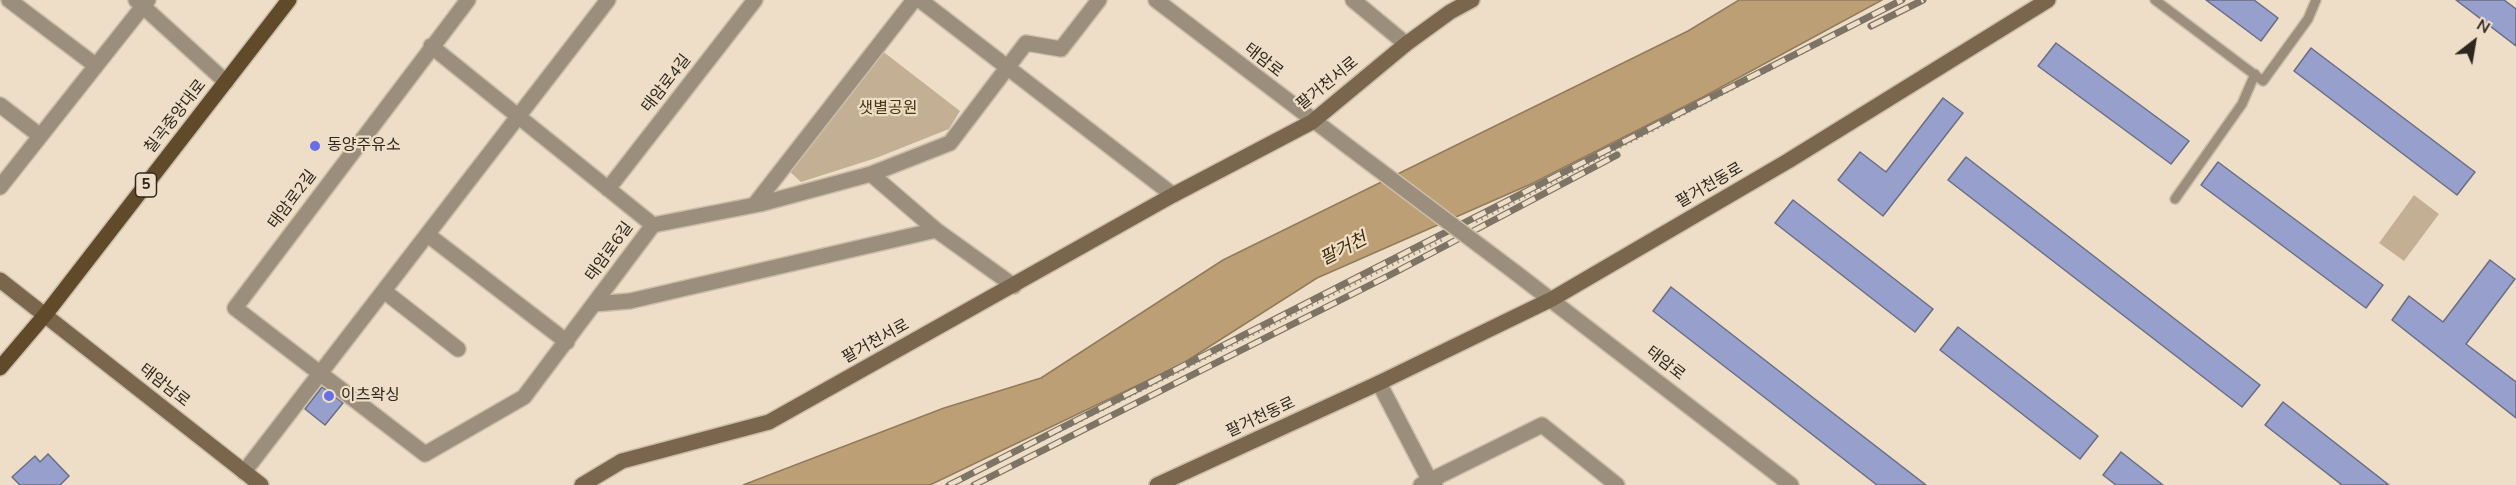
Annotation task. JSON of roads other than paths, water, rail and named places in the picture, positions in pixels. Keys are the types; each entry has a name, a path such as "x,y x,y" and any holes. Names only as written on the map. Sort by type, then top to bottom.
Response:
{"main road":[{"name":"칠곡중앙대로","path":"0,368 45,315 289,0"},
{"name":"팔거천서로","path":"582,485 622,461 769,422 1173,195 1312,122 1406,44 1449,12 1472,0"},
{"name":"팔거천동로","path":"1157,485 1379,384 1552,299 1788,161 2049,0"},
{"name":"태암남로","path":"0,280 261,485"}],"street":[{"path":"9,0 95,65"},
{"name":"태암로2길","path":"321,373 235,308 468,0"},
{"path":"244,472 608,0"},
{"name":"태암로4길","path":"608,189 755,0"},
{"path":"755,204 914,0"},
{"path":"920,0 1173,195"},
{"name":"태암로6길","path":"321,373 425,454 524,397 653,225 755,204 871,174 950,143 1026,43 1061,50 1099,0"},
{"path":"1353,0 1406,44"},
{"name":"태암로","path":"1159,1 1312,122 1552,299 1791,485"},
{"path":"0,187 143,2 226,82"},
{"path":"431,46 653,225"},
{"path":"0,105 39,135"},
{"path":"871,174 936,230 1014,286"},
{"path":"594,304 630,301 936,230"},
{"path":"428,235 567,342"},
{"path":"384,291 458,349"},
{"path":"1379,384 1429,484 1542,425 1617,485"}],"lane":[{"path":"2155,0 2263,81 2308,19 2316,0"},
{"path":"2175,199 2242,104 2255,74"}],"water":[{"name":"팔거천","path":"1739,0 1882,0 1703,97 1531,184 1317,278 1182,364 930,485 743,485 944,408 1041,378 1223,260 1688,31"}],"railway":[{"path":"949,485 1902,0"},
{"path":"1871,26 1923,0"},
{"path":"974,485 1390,275 1617,155"}],"place":[{"name":"동양주유소","path":"315,146"},
{"name":"이츠왁싱","path":"329,396"}],"park label":[{"name":"샛별공원","path":"888,109"}]}
